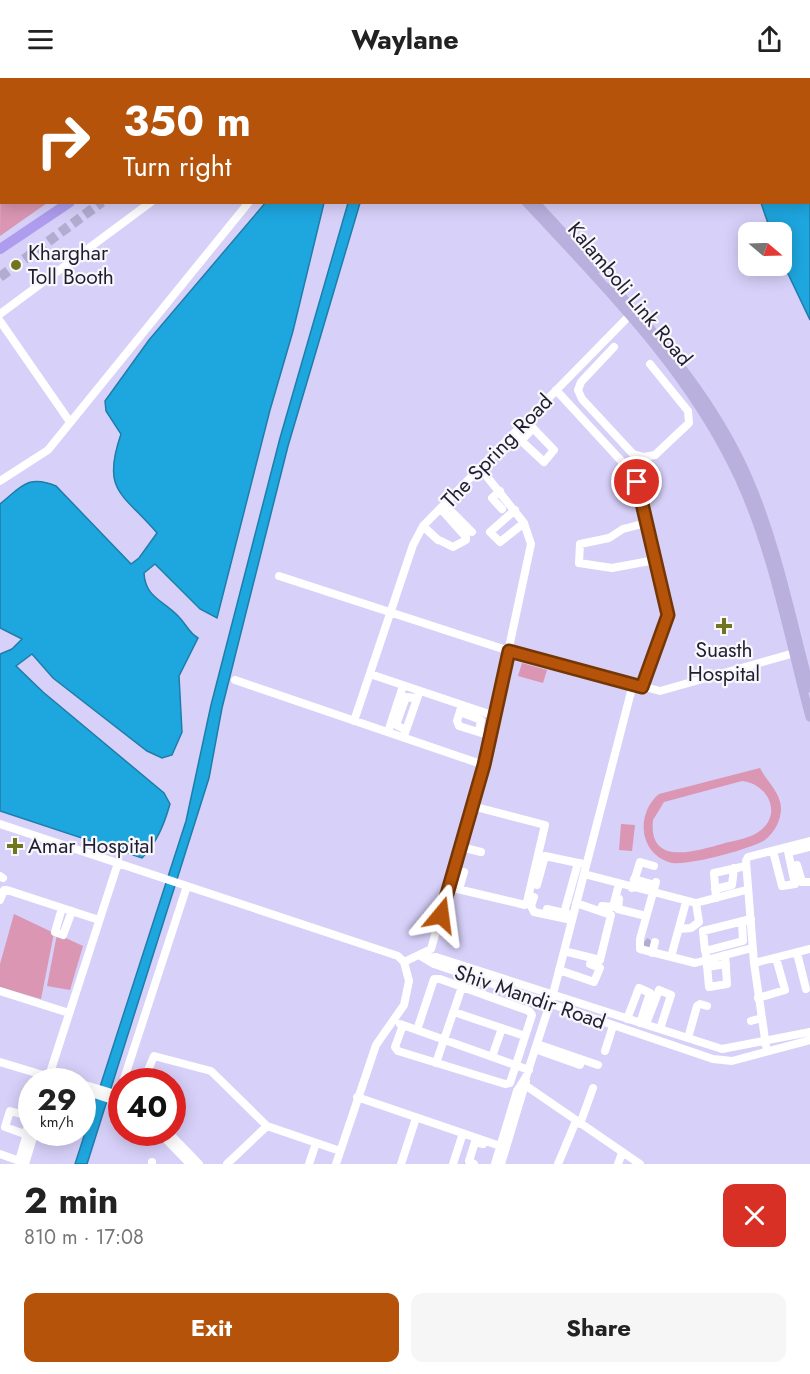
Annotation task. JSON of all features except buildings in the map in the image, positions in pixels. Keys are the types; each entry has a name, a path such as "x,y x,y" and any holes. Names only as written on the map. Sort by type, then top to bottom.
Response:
{"highway":[{"path":"0,249 67,204"}],"main road":[{"name":"Kalamboli Link Road","path":"528,204 633,313"},
{"name":"Kalamboli Link Road","path":"537,204 633,313 688,391 719,440 740,480 810,687"},
{"name":"Kalamboli Link Road","path":"797,653 810,717"}],"street":[{"path":"0,314 148,204"},
{"path":"0,481 48,450 247,204"},
{"name":"The Spring Road","path":"354,721 413,545 423,526 633,313"},
{"path":"0,321 70,422"},
{"path":"614,347 581,382 578,390 589,407 633,454 650,456 685,429 689,417 688,411 650,364"},
{"path":"591,355 598,362"},
{"path":"573,373 581,382"},
{"path":"556,390 633,472 668,615 642,687"},
{"path":"514,434 544,462 554,450 527,422"},
{"path":"521,441 533,428"},
{"path":"404,962 423,956 431,950 484,765 531,544 524,523 480,468"},
{"path":"500,491 492,498 501,510 512,506"},
{"path":"512,506 490,532 500,542 524,523"},
{"path":"443,507 471,532"},
{"path":"423,526 440,541 453,547 466,540 443,507"},
{"path":"646,523 623,529 609,538 580,544 578,559 579,563 612,568 655,560"},
{"path":"279,576 509,651 660,691 797,653"},
{"path":"370,674 403,686 418,695 461,709 495,716"},
{"path":"236,680 388,732 405,734 484,765"},
{"path":"500,1164 517,1091 526,1079 553,994 633,684"},
{"path":"388,732 403,686"},
{"path":"405,734 418,695"},
{"path":"461,709 457,721 459,726 491,736"},
{"path":"461,709 481,720 479,732"},
{"path":"449,887 525,905 528,902 545,825 472,806"},
{"path":"0,824 398,956 404,962 408,972 408,992 401,1012 376,1045 336,1164"},
{"path":"765,1053 766,1042 747,920 746,866 748,857 790,849 810,841"},
{"path":"461,847 481,852"},
{"path":"790,849 810,847"},
{"path":"774,853 782,886 795,884 790,849"},
{"path":"790,849 802,882 810,882"},
{"path":"573,917 532,910 541,868 544,858 548,855 587,865"},
{"path":"564,916 578,862"},
{"path":"632,888 640,862 654,866"},
{"path":"51,1068 118,863"},
{"path":"716,893 714,873 746,866"},
{"path":"634,879 686,902 701,902 732,885 734,868"},
{"path":"459,889 464,872"},
{"path":"584,874 632,888 655,887"},
{"path":"577,901 610,909 620,885"},
{"path":"620,885 618,909 643,912"},
{"path":"127,1068 185,886"},
{"path":"655,887 643,912 645,930 640,949 653,947 671,957 689,962 725,959 752,948"},
{"path":"0,900 4,890 7,890 70,915 99,921"},
{"path":"716,893 746,890"},
{"path":"564,952 600,960 611,915 577,901"},
{"path":"671,957 683,928 686,902"},
{"path":"683,928 695,927 699,922 701,902"},
{"path":"547,909 564,916"},
{"path":"61,911 55,932 63,935 70,915"},
{"path":"725,959 726,986 707,986 703,931 747,920"},
{"path":"706,959 743,941 747,920"},
{"path":"754,963 810,949"},
{"path":"559,970 594,982 600,968 564,952"},
{"path":"797,953 806,989"},
{"name":"Shiv Mandir Road","path":"423,956 434,964 722,1061 765,1053 810,1040"},
{"name":"Shiv Mandir Road","path":"423,956 436,957 627,1019 645,1019 688,1038 728,1050 810,1032"},
{"path":"758,998 785,990 777,958"},
{"path":"436,1063 466,975"},
{"path":"403,1025 395,1047 398,1051 505,1084 510,1083 532,1015 529,1011 434,979 417,1030"},
{"path":"627,1019 637,989 649,991 645,1019"},
{"path":"645,1019 659,990 672,995 661,1025"},
{"path":"0,991 69,1013"},
{"path":"688,1038 697,1006 700,1004 707,1006"},
{"path":"631,1008 645,1019"},
{"path":"454,1012 525,1036"},
{"path":"750,1021 762,1018"},
{"path":"393,1022 516,1065 526,1079 578,1122 640,1164"},
{"path":"605,1051 614,1026"},
{"path":"492,1057 502,1028"},
{"path":"536,1046 598,1065"},
{"path":"536,1046 580,1065"},
{"path":"149,1068 154,1056 211,1071 267,1126 340,1151"},
{"path":"0,1062 18,1068"},
{"path":"558,1164 593,1088"},
{"path":"357,1097 502,1148"},
{"path":"18,1113 12,1111 5,1124 8,1129 18,1133"},
{"path":"401,1164 416,1118"},
{"path":"227,1164 267,1126"},
{"path":"0,1131 18,1135"},
{"path":"453,1164 463,1133"},
{"path":"474,1164 469,1161 475,1142 502,1148"},
{"path":"309,1164 316,1143"},
{"path":"0,1154 23,1163 28,1146"},
{"path":"173,1146 190,1164"},
{"path":"182,1146 199,1164"},
{"path":"618,1164 622,1153"}],"shaded area":[{"path":"0,204 46,204 0,236"},
{"path":"522,663 547,670 543,683 518,676"},
{"path":"760,768 776,792 781,812 772,833 758,844 705,859 672,863 661,859 653,852 644,833 646,812 651,802 659,794","holes":["742,781 751,783 764,793 771,807 771,815 767,823 757,833 742,839 687,852 666,850 658,845 653,835 653,820 664,802"]},
{"path":"621,824 635,825 632,851 619,850"},
{"path":"14,914 54,933 41,999 0,987 0,964"},
{"path":"57,934 83,946 70,990 47,986"}],"water":[{"path":"264,204 324,204 293,331 270,410 217,618 200,609 155,564 144,573 145,581 152,594 174,612 198,638 179,676 182,732 172,755 162,758 147,751 53,678 32,654 16,666 43,692 164,793 170,804 165,819 156,839 142,858 0,811 0,654 12,649 22,639 0,628 0,504 25,484 38,481 56,486 131,564 139,558 157,533 125,499 115,480 113,468 121,434 106,411 105,401 149,340"},
{"path":"348,204 360,204 288,446 222,708 209,778 117,1068 108,1068 108,1098 96,1136 96,1099 186,821 211,705 280,438"},
{"path":"761,204 810,204 810,320 789,276 792,276 792,222 768,222"},
{"path":"81,1146 93,1146 87,1164 75,1164"}],"tunnel":[{"path":"0,277 99,204"},
{"path":"645,941 653,948"}],"place":[{"name":"Kharghar Toll Booth","path":"16,265"},
{"name":"Suasth Hospital","path":"724,626"},
{"name":"Amar Hospital","path":"15,846"}],"route":[{"path":"441,915 484,765 509,651 642,687 668,615 637,482"}]}
